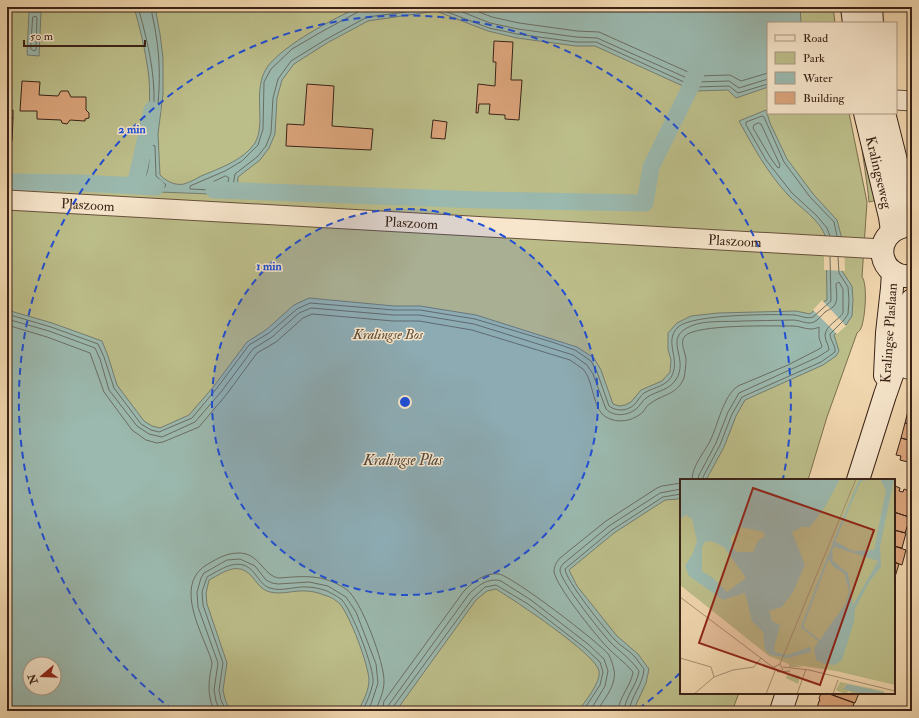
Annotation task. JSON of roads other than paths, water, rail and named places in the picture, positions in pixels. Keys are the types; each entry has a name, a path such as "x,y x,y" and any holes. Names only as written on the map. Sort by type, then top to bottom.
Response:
{"main road":[{"path":"852,7 854,22"},
{"path":"871,7 872,22"},
{"name":"Kralingseweg","path":"865,114 890,217 899,233"},
{"name":"Kralingseweg","path":"884,114 899,233"},
{"path":"899,233 884,262 902,274"},
{"name":"Kralingse Plaslaan","path":"898,366 887,333 892,288 902,274"},
{"name":"Kralingse Plaslaan","path":"858,479 885,395 898,366 906,335 912,300"},
{"path":"781,711 787,694"}],"street":[{"path":"897,100 912,101"},
{"name":"Plaszoom","path":"7,200 859,248 899,233"}],"water":[{"path":"134,7 155,7 163,58 163,94 158,134 160,175 171,182 184,184 238,159 255,143 260,125 260,85 268,66 297,41 323,25 359,7 800,7 801,22 767,22 767,87 736,98 728,90 694,91 595,46 576,46 517,38 488,31 436,11 368,21 327,43 294,64 282,80 277,98 275,134 269,148 260,160 238,177 237,195 133,191 135,180 140,177 145,161 148,138 150,94 149,78"},
{"path":"29,12 41,12 39,56 27,55"},
{"name":"Kralingse Plas","path":"766,110 770,123 787,159 814,195 837,220 842,239 842,271 852,286 852,316 846,325 845,324 834,335 839,351 836,356 823,365 745,400 736,416 724,447 707,479 680,479 680,498 665,500 614,533 569,570 577,586 617,636 638,654 649,669 646,683 633,711 578,711 598,681 599,671 594,663 570,640 496,589 487,591 476,600 396,711 358,711 368,688 368,672 349,619 340,604 330,597 313,592 302,591 274,593 267,591 261,587 248,573 243,570 232,569 209,580 206,593 207,604 227,663 223,690 225,699 229,709 233,711 7,711 7,310 52,323 102,341 117,385 144,421 152,426 160,428 189,415 214,386 247,342 266,330 294,305 309,298 394,306 420,306 476,315 577,347 594,358 601,370 613,404 619,406 625,405 631,402 641,390 662,381 670,372 671,360 668,349 668,333 677,323 691,316 718,313 796,311 810,314 827,300 826,238 823,231 815,220 788,195 767,169 739,121"}],"waterway":[{"path":"214,190 480,200 645,203 651,167 690,88 698,68"},
{"path":"135,186 152,110"},
{"path":"7,182 81,183 156,187"}],"park label":[{"name":"Kralingse Bos","path":"388,334"}]}
